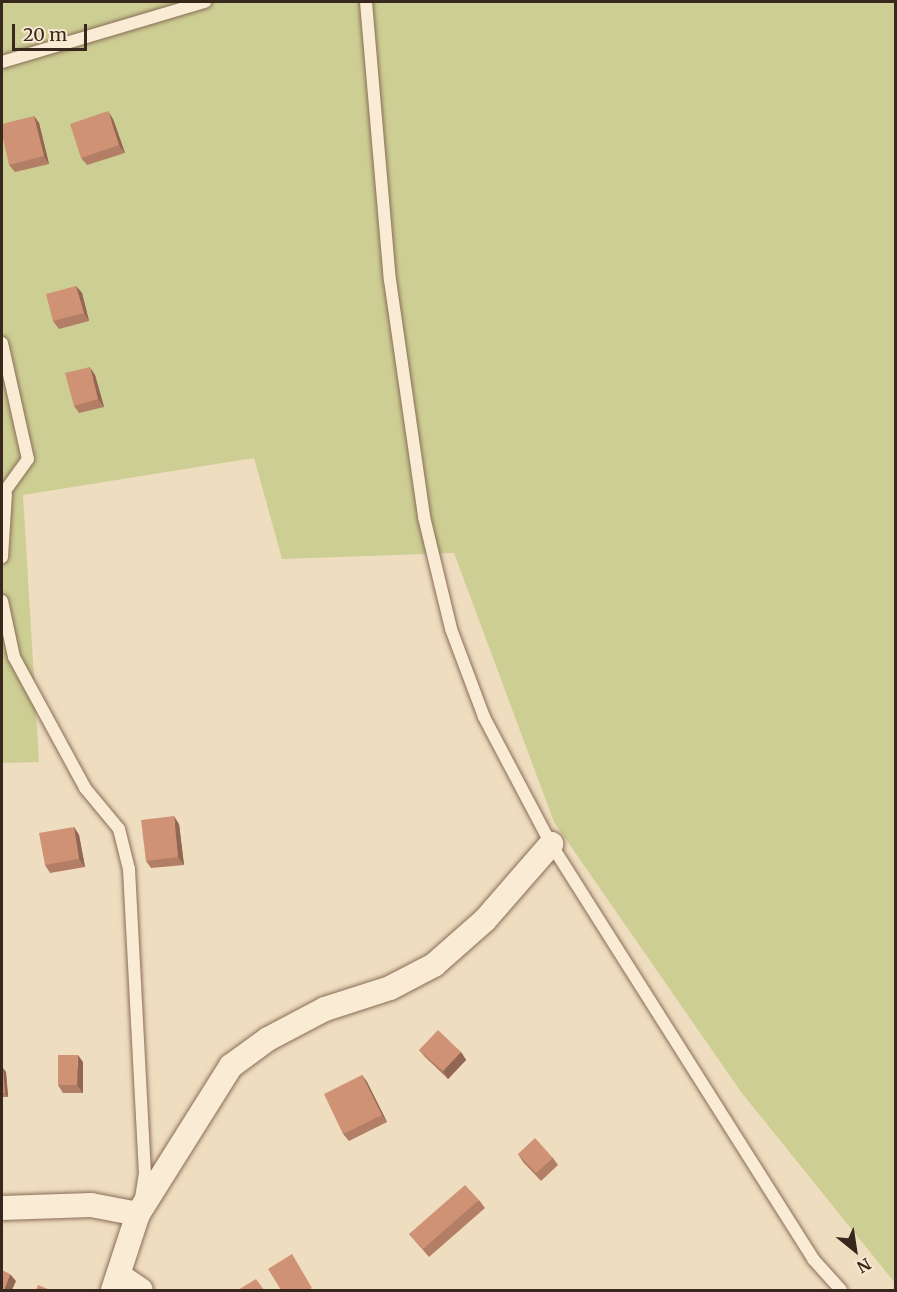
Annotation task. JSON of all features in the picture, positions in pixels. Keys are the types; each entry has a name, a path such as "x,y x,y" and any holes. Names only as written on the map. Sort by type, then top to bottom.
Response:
{"street":[{"path":"141,1290 117,1283 138,1214 231,1066 268,1039 325,1009 390,988 434,965 485,920 551,844"},
{"path":"2,1208 90,1205 138,1214"}],"lane":[{"path":"2,62 205,2"},
{"path":"366,2 390,280 424,517 451,629 484,717 551,844 813,1259 841,1290"},
{"path":"2,343 28,459 4,495 2,557"},
{"path":"2,601 14,657 86,788 119,829 129,869 145,1173 138,1214"}],"green space":[{"path":"2,2 895,2 895,1283 741,1092 554,822 454,553 282,559 254,458 23,495 39,762 2,763"}],"building":[{"path":"108,111 119,145 81,158 70,124"},
{"path":"34,116 44,156 9,165 2,124"},
{"path":"76,286 84,313 53,321 46,294"},
{"path":"90,367 98,399 74,406 65,373"},
{"path":"174,816 178,857 146,861 141,820"},
{"path":"74,827 79,859 45,865 39,833"},
{"path":"438,1030 461,1052 443,1071 419,1050"},
{"path":"58,1055 78,1055 77,1085 58,1085"},
{"path":"3,1068 5,1093 2,1093"},
{"path":"362,1075 382,1115 343,1134 324,1094"},
{"path":"535,1138 553,1158 536,1173 518,1154"},
{"path":"465,1185 479,1200 423,1249 409,1234"},
{"path":"292,1254 312,1288 281,1290 268,1269"},
{"path":"2,1270 10,1274 4,1290 2,1290"},
{"path":"256,1279 264,1290 238,1290"},
{"path":"38,1285 50,1290 36,1290"}]}
